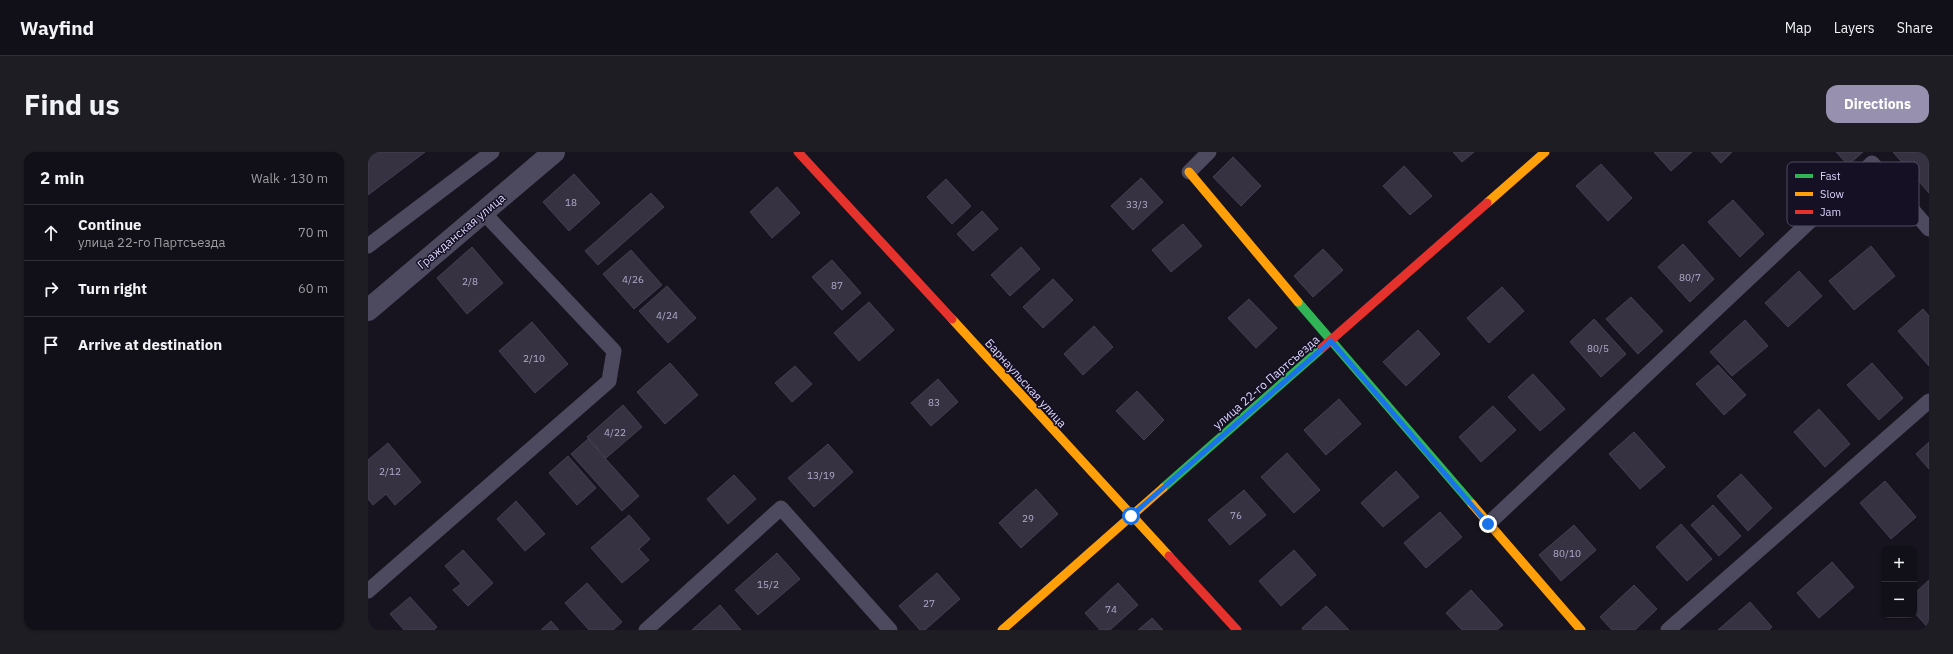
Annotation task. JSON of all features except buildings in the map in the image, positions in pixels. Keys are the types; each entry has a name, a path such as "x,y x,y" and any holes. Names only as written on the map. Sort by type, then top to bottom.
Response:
{"street":[{"name":"Гражданская улица","path":"368,310 554,152"},
{"name":"Барнаульская улица","path":"798,152 1237,630"},
{"name":"улица 22-го Партсъезда","path":"1002,630 1546,152"},
{"path":"1189,172 1331,341 1581,630"}],"lane":[{"path":"368,246 492,152"},
{"path":"1189,172 1209,152"},
{"path":"368,591 609,381 614,352 484,212"},
{"path":"1919,217 1929,229"},
{"path":"1488,524 1805,226"},
{"path":"1668,630 1929,401"},
{"path":"646,630 781,508 890,630"}],"traffic: fast":[{"path":"1298,302 1472,504"},
{"path":"1163,488 1322,348"}],"traffic: slow":[{"path":"1487,203 1545,152"},
{"path":"1189,172 1298,302"},
{"path":"952,319 1169,556"},
{"path":"1002,630 1163,488"},
{"path":"1472,504 1581,630"}],"traffic: jam":[{"path":"798,152 952,319"},
{"path":"1322,348 1487,203"},
{"path":"1169,556 1237,630"}],"route":[{"path":"1131,516 1331,341 1488,524"}]}
